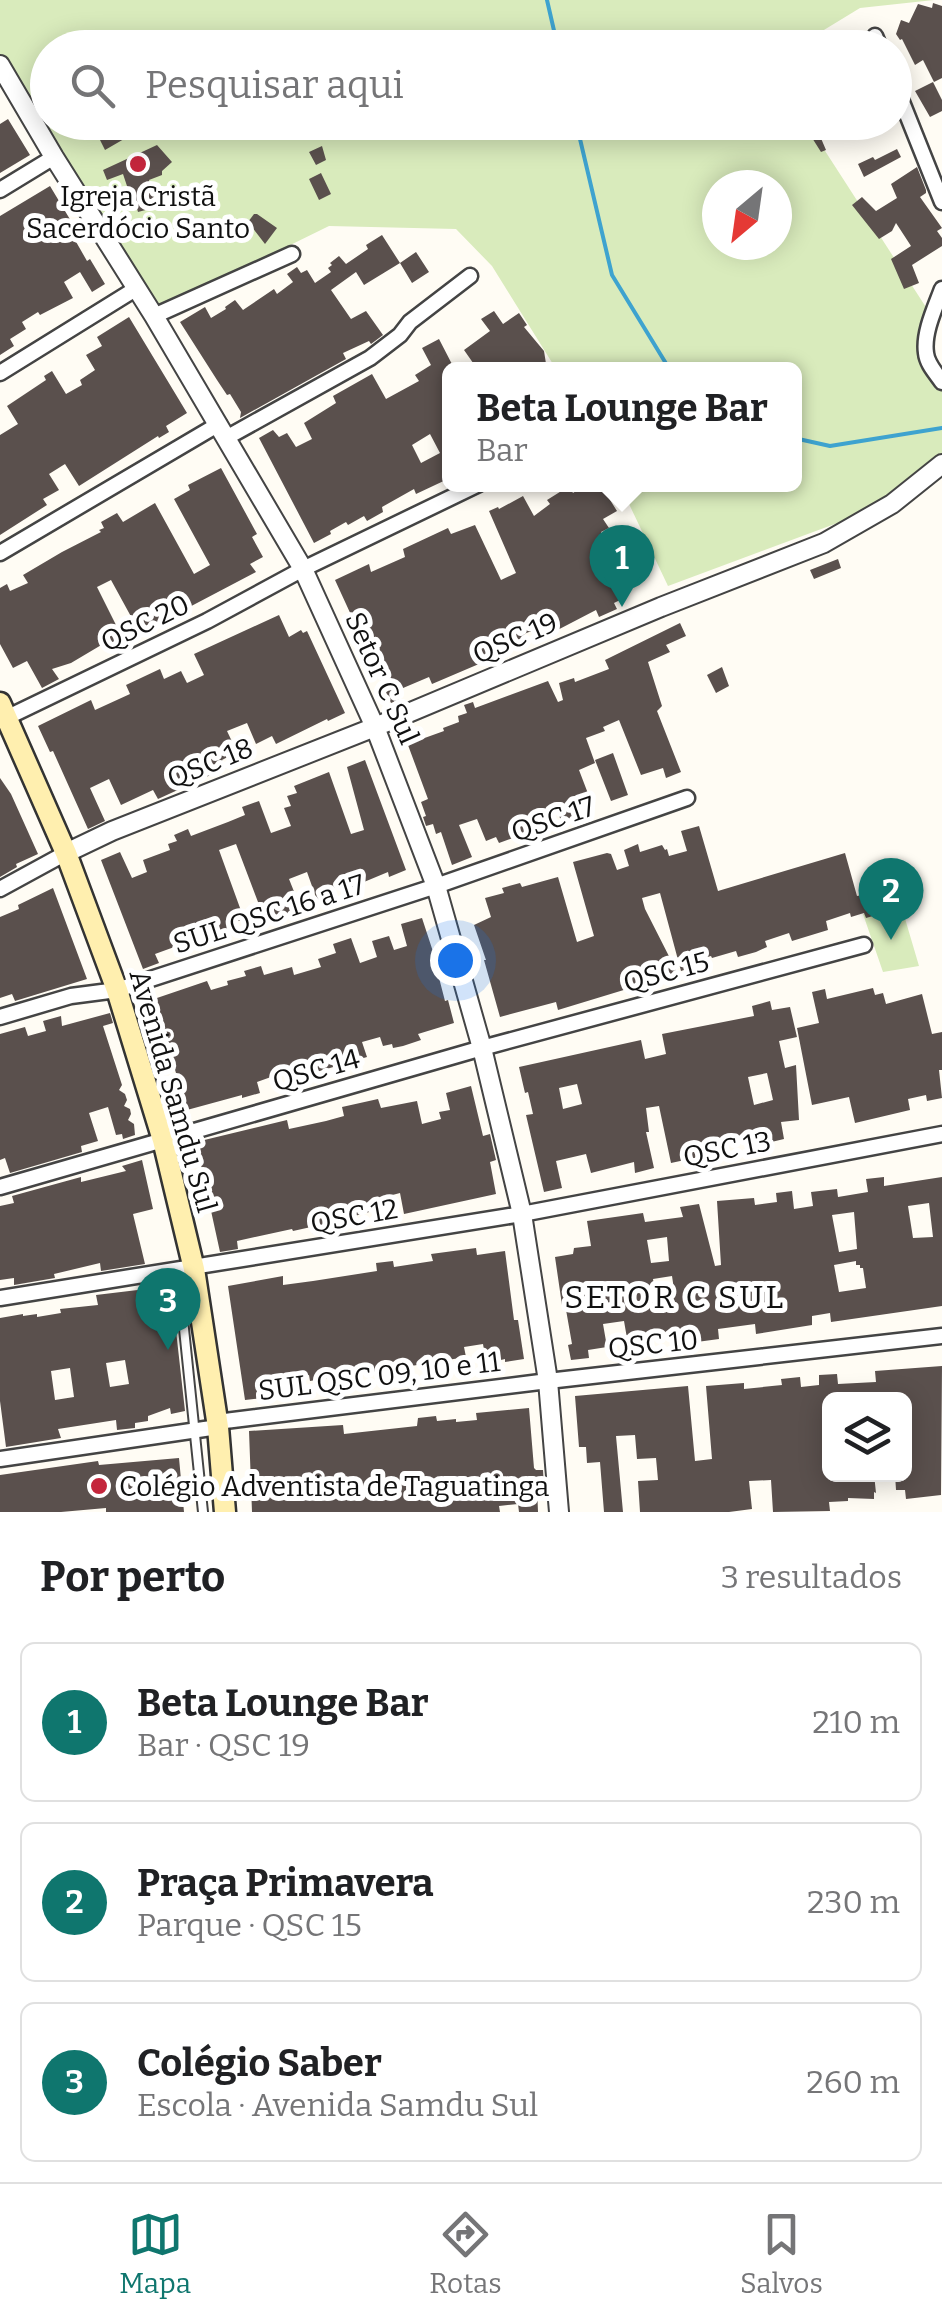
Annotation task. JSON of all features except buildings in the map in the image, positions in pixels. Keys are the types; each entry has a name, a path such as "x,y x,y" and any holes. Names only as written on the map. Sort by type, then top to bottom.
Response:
{"main road":[{"name":"Avenida Samdu Sul","path":"3,713 66,853 118,990 163,1140 218,1424 225,1512"}],"street":[{"name":"Setor C Sul","path":"0,64 30,116"},
{"path":"912,127 942,202"},
{"name":"Setor C Sul","path":"44,140 154,316 303,570 375,727 436,886 482,1048 522,1214 548,1380 559,1512"},
{"path":"0,190 54,157"},
{"path":"154,316 292,254"},
{"path":"0,553 222,431 370,358 470,276"},
{"path":"0,374 137,288"},
{"path":"942,289 932,315 926,358 942,382"},
{"name":"QSC 19","path":"375,727 824,543 892,504 942,464"},
{"name":"QSC 20","path":"3,713 207,621 463,492"},
{"name":"QSC 18","path":"66,853 112,831 375,727"},
{"name":"QSC 17","path":"436,886 687,798"},
{"path":"0,890 66,853"},
{"name":"SUL QSC 16 a 17","path":"0,1017 70,996 118,990 436,886"},
{"name":"QSC 15","path":"482,1048 864,945"},
{"name":"QSC 14","path":"0,1187 482,1048"},
{"name":"QSC 13","path":"522,1214 942,1134"},
{"name":"QSC 12","path":"0,1298 522,1214"},
{"name":"QSC 10","path":"548,1380 942,1336"},
{"name":"SUL QSC 09, 10 e 11","path":"0,1460 218,1424 548,1380"}],"lane":[{"path":"186,1270 203,1512"}],"green space":[{"path":"0,0 934,0 860,8 824,30 30,30 30,107 0,58"},
{"path":"51,140 818,140 931,315 919,350 942,385 942,460 894,502 668,586 623,492 802,492 802,362 552,362 492,266 456,229 329,226 156,311"},
{"path":"901,905 919,966 883,972 863,914"}],"waterway":[{"path":"547,0 554,30"},
{"path":"580,140 612,275 665,362"},
{"path":"802,440 830,446 942,428"}],"place":[{"name":"Igreja Cristã Sacerdócio Santo","path":"138,164"},
{"name":"Beta Lounge Bar","path":"622,607"},
{"name":"Praça Primavera","path":"891,940"},
{"name":"Colégio Saber","path":"168,1350"},
{"name":"Colégio Adventista de Taguatinga","path":"99,1486"}],"district":[{"name":"SETOR C SUL","path":"675,1297"}]}
